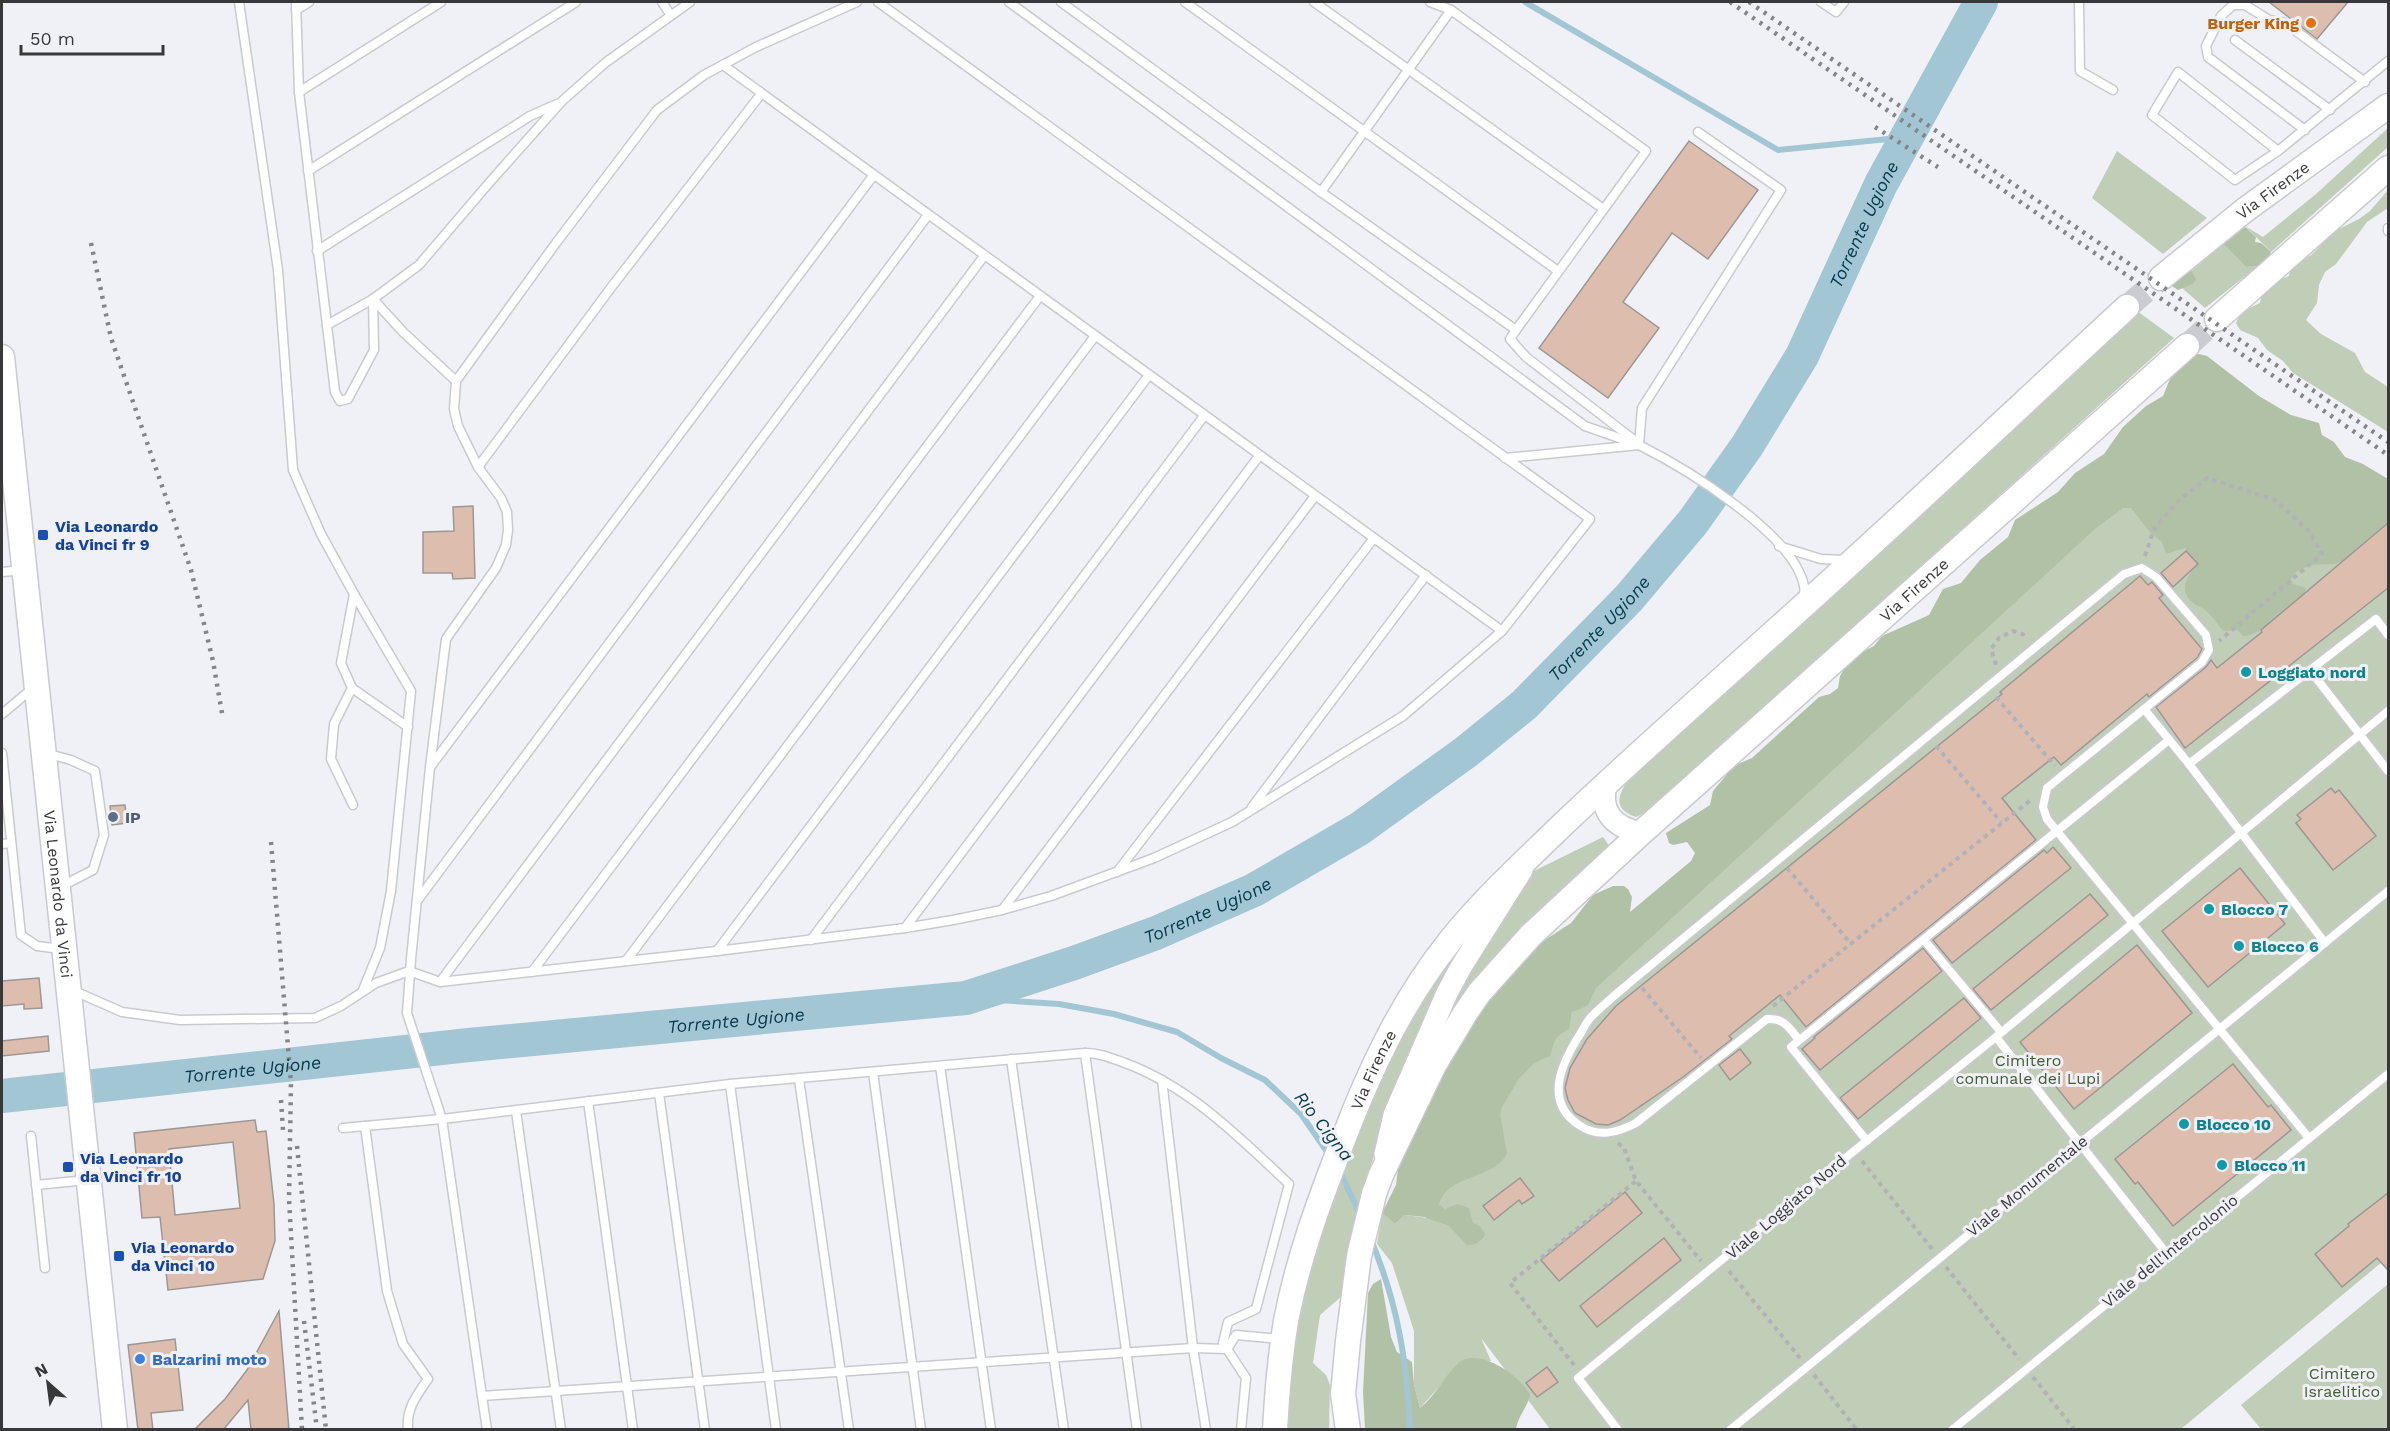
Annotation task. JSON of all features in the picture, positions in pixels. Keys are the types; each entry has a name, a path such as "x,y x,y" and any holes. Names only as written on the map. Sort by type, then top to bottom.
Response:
{"main road":[{"name":"Via Firenze","path":"2161,278 2245,210 2388,106"},
{"path":"2217,320 2388,168"},
{"name":"Via Firenze","path":"1275,1430 1283,1339 1297,1273 1326,1183 1365,1083 1395,1022 1432,964 1480,906 1607,782 1803,607 2127,307"},
{"name":"Via Firenze","path":"1348,1430 1343,1394 1351,1313 1364,1234 1378,1185 1434,1065 1479,993 1531,935 1641,833 2187,346"},
{"name":"Via Leonardo da Vinci","path":"2,357 13,571 36,686 115,1430"}],"street":[{"path":"1607,782 1604,802 1608,812 1624,827 1641,833"},
{"name":"Via Firenze","path":"1378,1185 1394,1115 1447,993 1532,855"},
{"name":"Via Firenze","path":"1338,1430 1343,1394"}],"lane":[{"path":"239,2 278,270 293,470 321,534 411,691 391,891 380,948 362,991"},
{"path":"309,2 296,6 299,92 335,392 340,401 348,399 374,350 373,299"},
{"path":"299,92 441,2"},
{"path":"308,171 576,2"},
{"path":"662,2 670,14"},
{"path":"327,325 373,299 419,265 561,102 605,63 670,14 690,2"},
{"path":"487,1430 442,1119 407,1013 430,767 446,639 496,568 506,545 508,530 507,512 501,498 478,467 455,418 456,381 468,361 657,110 687,86 756,47 857,2"},
{"path":"68,988 122,1011 180,1020 315,1018 341,1006 376,983 410,971 440,982 905,928 1002,910 1117,873 1202,836 1248,812 1403,716 1502,631 1590,519 878,2"},
{"path":"1009,2 1585,426 1640,445 1675,463 1748,514 1790,559 1804,587 1803,607"},
{"path":"1061,2 1321,192 1516,330"},
{"path":"1185,2 1558,271"},
{"path":"1314,2 1602,208"},
{"path":"1430,2 1451,10 1646,150 1602,208 1510,339 1526,357 1640,445"},
{"path":"1821,2 1836,12 1844,2"},
{"path":"2079,2 2080,71 2113,90"},
{"path":"2305,129 2208,57 2206,46 2221,16 2233,5 2245,5 2269,20 2285,22 2365,82"},
{"path":"1321,192 1451,10"},
{"path":"2235,40 2330,110"},
{"path":"2278,151 2178,72 2152,115 2235,180 2278,151 2388,62"},
{"path":"723,65 1502,631"},
{"path":"478,467 613,285 761,94"},
{"path":"317,251 530,116 561,102"},
{"path":"1640,445 1642,408 1781,190 1698,132"},
{"path":"430,767 873,176"},
{"path":"417,902 928,215"},
{"path":"440,982 984,256"},
{"path":"532,972 1040,296"},
{"path":"373,299 403,332 456,381"},
{"path":"626,961 1095,336"},
{"path":"717,951 1149,375"},
{"path":"811,940 1204,416"},
{"path":"1505,458 1640,445"},
{"path":"905,928 1259,456"},
{"path":"1002,910 1315,496"},
{"path":"1117,873 1374,538"},
{"path":"1779,546 1821,559 1854,560"},
{"path":"1799,1040 1785,1023 1777,1018 1767,1019 1636,1123 1620,1131 1606,1134 1582,1127 1569,1119 1563,1110 1559,1083 1564,1062 1590,1017 2124,574 2142,568 2156,577 2206,635 2209,650 2202,662 2047,788 2043,807 2047,819 2134,922 2309,1138"},
{"path":"1248,812 1426,574"},
{"path":"354,594 341,663 352,688 408,727"},
{"path":"2189,764 2376,619 2388,635"},
{"path":"2310,670 2388,771"},
{"path":"2,714 36,686"},
{"path":"352,688 334,724 331,759 353,806"},
{"path":"2144,709 2189,764 2325,943"},
{"name":"Viale Loggiato Nord","path":"1580,1377 1998,1035 2388,711"},
{"path":"1867,1141 1791,1047 2169,740"},
{"path":"2,753 6,843 21,935 37,946 64,950"},
{"path":"43,753 71,760 94,771 104,835 93,870 57,889"},
{"name":"Viale Monumentale","path":"1730,1430 2388,891"},
{"path":"1924,940 2079,1144 2168,1254"},
{"path":"1085,1053 1137,1430"},
{"path":"343,1128 442,1119 729,1084 1098,1053 1153,1073 1221,1120 1289,1184 1256,1309 1228,1322 1223,1343 1246,1378 1242,1430"},
{"path":"1011,1059 1064,1430"},
{"path":"940,1066 991,1430"},
{"path":"873,1072 921,1430"},
{"name":"Viale dell'Intercolonio","path":"1952,1430 2388,1074"},
{"path":"799,1079 849,1430"},
{"path":"1162,1080 1206,1430"},
{"path":"729,1084 776,1430"},
{"path":"659,1093 705,1430"},
{"path":"588,1101 633,1430"},
{"path":"516,1110 561,1430"},
{"path":"365,1126 387,1291 403,1344 428,1379 415,1397 406,1416 408,1430"},
{"path":"31,1136 45,1268"},
{"path":"36,1185 88,1180"},
{"path":"1227,1349 1236,1335 1283,1339"},
{"path":"482,1396 1194,1348 1227,1349"},
{"path":"1580,1377 1618,1430"}],"path":[{"path":"2142,568 2154,529 2179,500 2206,478 2275,500 2308,530 2322,554 2209,650"},
{"path":"1996,680 1999,674 1992,659 1991,649 1999,638 2013,631 2036,642 2044,641"},
{"path":"1996,697 2062,775"},
{"path":"1937,746 2001,822"},
{"path":"1768,1011 2001,822 2047,788"},
{"path":"1787,868 1851,944"},
{"path":"1646,993 1704,1062"},
{"path":"1606,1134 1624,1148 1636,1181 1708,1271"},
{"path":"1854,1151 2075,1430"},
{"path":"1580,1377 1510,1283 1636,1181"},
{"path":"1721,1261 1857,1430"}],"green space":[{"path":"2388,128 2388,147 2271,252 2245,226 2263,237 2316,194"},
{"path":"2117,151 2207,218 2163,254 2092,198"},
{"path":"2388,190 2388,208 2367,222 2336,264 2325,272 2319,285 2317,303 2306,320 2321,334 2355,353 2365,372 2388,387 2388,432 2293,373 2283,361 2267,350 2258,338 2240,330 2236,323 2241,312 2260,303 2262,291 2273,282 2289,276 2294,261 2310,256 2335,231 2370,211"},
{"path":"2241,223 2256,237 2255,242 2261,243 2271,252 2267,261 2258,266 2246,267 2221,242"},
{"path":"2221,242 2246,267 2258,266 2205,308 2182,288 2192,284 2184,269"},
{"path":"2184,269 2192,272 2196,279 2193,284 2178,290 2166,282"},
{"path":"2137,311 2174,338 1649,811 1636,817 1621,807 1621,793 1627,781"},
{"path":"2199,354 2207,356 2259,396 2291,415 2319,423 2322,435 2334,442 2345,457 2363,464 2388,479 2388,539 2383,546 2334,564 2310,565 2296,572 2291,579 2293,584 2306,588 2304,596 2260,630 2243,636 2237,630 2224,631 2208,612 2189,599 2185,589 2189,575 2196,566 2196,560 2185,548 2166,554 2162,542 2150,532 2131,508 2123,508 2095,529 1596,988 1588,1005 1572,1012 1569,1029 1557,1038 1550,1056 1534,1063 1518,1080 1502,1107 1500,1114 1507,1153 1502,1161 1493,1168 1452,1187 1444,1194 1439,1204 1445,1209 1457,1204 1469,1208 1473,1223 1480,1226 1485,1234 1480,1241 1467,1245 1449,1226 1424,1217 1405,1215 1395,1224 1382,1213 1396,1185 1400,1153 1483,997 1534,947 1571,923 1593,895 1613,886 1624,886 1632,897 1630,912 1691,861 1695,853 1687,842 1673,845 1669,843 1666,833 1710,805 1713,791 1728,773 1738,764 1752,758 1819,697 1830,694 1838,688 1840,676 1847,664 1858,654 1874,646 1882,636 1929,615 1943,589 1961,583 1980,560 2008,537 2015,520 2058,492 2075,473 2104,454 2123,427 2146,406 2163,396 2170,379 2190,357"},
{"name":"Cimitero comunale dei Lupi","path":"2226,397 2388,499 2388,1257 2181,1429 1550,1429 1481,1338 1491,1361 1463,1360 1457,1364 1420,1408 1414,1384 1414,1331 1392,1263 1377,1244 1382,1213 1395,1224 1405,1215 1428,1218 1522,1064 1575,995"},
{"path":"1603,837 1610,847 1453,1013 1449,1012 1448,1003 1534,871"},
{"path":"1452,954 1458,957 1376,1148 1352,1234 1342,1296 1320,1315 1313,1363 1326,1375 1330,1385 1329,1429 1283,1430 1296,1314 1310,1252 1386,1058"},
{"path":"1381,1279 1391,1337 1397,1352 1412,1362 1420,1408 1456,1365 1465,1359 1486,1360 1517,1379 1530,1395 1516,1429 1365,1429 1363,1392 1368,1293 1373,1284"},
{"name":"Cimitero Israelitico","path":"2388,1284 2388,1429 2261,1429 2241,1405"}],"building":[{"path":"2269,2 2348,2 2317,39"},
{"path":"1689,141 1758,190 1708,259 1672,233 1623,302 1659,328 1608,398 1539,348"},
{"path":"473,506 475,578 453,579 452,573 423,573 423,532 454,531 453,507"},
{"name":"Loggiato nord","path":"2388,523 2388,588 2185,748 2156,707 2206,667 2211,660 2217,668"},
{"path":"2186,551 2198,564 2173,587 2161,573"},
{"path":"2140,576 2148,585 2152,582 2163,595 2159,598 2202,649 2197,658 2149,697 2147,694 2061,765 2054,757 2002,798 2036,840 1806,1027 1780,995 1729,1036 1732,1039 1683,1077 1620,1120 1608,1125 1596,1124 1575,1113 1565,1088 1570,1068 1587,1039 1616,1006 2002,694 2000,692"},
{"path":"2331,788 2335,793 2339,790 2376,836 2333,870 2296,823 2301,819 2297,815"},
{"path":"125,805 127,823 112,825 110,806"},
{"path":"2053,847 2071,868 1952,963 1933,940 2044,850 2047,853"},
{"path":"2240,868 2285,924 2208,987 2162,931"},
{"path":"2090,894 2108,915 1991,1010 1973,989"},
{"path":"2137,945 2192,1013 2074,1109 2020,1042"},
{"path":"1923,948 1942,971 1820,1070 1802,1049"},
{"path":"39,978 42,1008 24,1009 24,1004 2,1006 2,981"},
{"path":"1964,998 1981,1018 1858,1119 1840,1098"},
{"path":"48,1036 49,1051 2,1056 2,1041"},
{"path":"1740,1049 1751,1063 1730,1080 1719,1065"},
{"path":"2233,1064 2268,1107 2271,1105 2291,1130 2173,1226 2138,1182 2135,1184 2115,1159"},
{"path":"255,1120 257,1132 266,1131 274,1204 275,1241 263,1279 168,1290 160,1217 142,1218 134,1133","holes":["233,1142 240,1208 175,1215 169,1149"]},
{"path":"1520,1178 1534,1196 1522,1204 1519,1200 1494,1220 1483,1206"},
{"path":"1625,1192 1642,1213 1559,1281 1541,1260"},
{"path":"2388,1193 2388,1270 2377,1258 2342,1287 2315,1254 2349,1226 2348,1224"},
{"path":"1664,1238 1681,1260 1597,1327 1580,1306"},
{"path":"279,1311 289,1430 251,1430 248,1400 223,1430 194,1430 225,1399 247,1370"},
{"path":"175,1339 183,1410 151,1413 153,1430 138,1430 128,1345"},
{"path":"1547,1367 1558,1382 1537,1397 1526,1383"}],"waterway":[{"path":"1525,2 1778,150 1908,137"},
{"name":"Torrente Ugione","path":"2,1096 469,1045 966,998 1074,963 1156,933 1254,890 1359,829 1466,752 1524,705 1629,598 1693,522 1747,446 1802,356 1881,184 1981,2"},
{"name":"Rio Cigna","path":"966,998 1059,1004 1114,1014 1177,1032 1265,1080 1301,1114 1330,1156"},
{"name":"Rio Cigna","path":"1339,1170 1360,1214"},
{"name":"Rio Cigna","path":"1371,1240 1388,1287 1400,1333 1410,1430"}],"tunnel":[{"path":"2127,307 2161,278"},
{"path":"2187,346 2217,319"}],"railway":[{"path":"1730,2 2388,455"},
{"path":"1749,2 2388,442"},
{"path":"1875,127 1938,167"},
{"path":"91,243 111,338 191,570 213,661 223,719"},
{"path":"271,842 291,1083 289,1199 302,1430"},
{"path":"281,1100 283,1130"},
{"path":"297,1146 326,1430"},
{"path":"304,1321 317,1430"}],"place":[{"name":"Burger King","path":"2311,23"},
{"name":"Via Leonardo da Vinci fr 9","path":"43,535"},
{"name":"Loggiato nord","path":"2246,672"},
{"name":"IP","path":"113,817"},
{"name":"Blocco 7","path":"2209,909"},
{"name":"Blocco 6","path":"2239,946"},
{"name":"Blocco 10","path":"2184,1124"},
{"name":"Blocco 11","path":"2222,1165"},
{"name":"Via Leonardo da Vinci fr 10","path":"68,1167"},
{"name":"Via Leonardo da Vinci 10","path":"119,1256"},
{"name":"Balzarini moto","path":"140,1359"}]}
